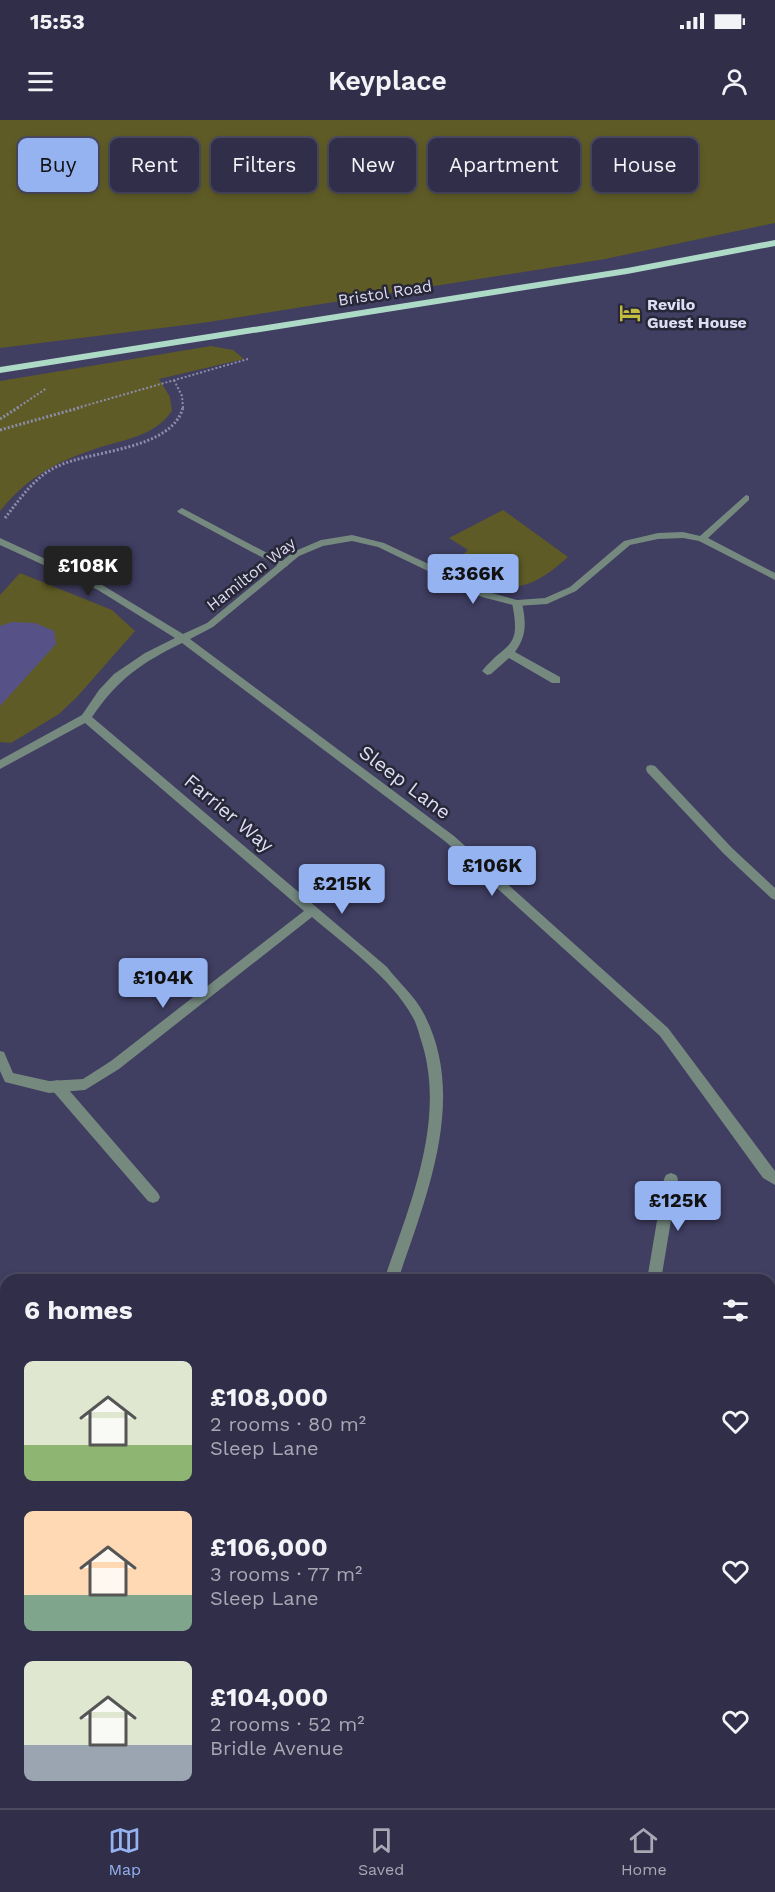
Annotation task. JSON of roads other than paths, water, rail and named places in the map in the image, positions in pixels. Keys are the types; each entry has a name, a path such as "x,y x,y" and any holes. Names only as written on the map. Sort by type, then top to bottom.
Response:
{"highway":[{"name":"Bristol Road","path":"0,370 627,271 775,243"}],"street":[{"path":"702,539 746,498"},
{"path":"182,511 284,565"},
{"name":"Hamilton Way","path":"182,638 210,625 296,554 321,543 352,538 381,545 485,595 517,603 547,601 573,589 627,543 658,536 683,535 702,539 775,577"},
{"name":"Sleep Lane","path":"0,541 102,588 182,638 450,839 664,1032 775,1179"},
{"path":"487,671 509,653 521,636 521,620 517,603"},
{"path":"0,765 18,751 71,728 86,718 103,693 118,677 149,655 182,638"},
{"path":"509,653 556,680"},
{"name":"Farrier Way","path":"86,718 383,971 419,1016 433,1056 438,1118 429,1164 393,1274"},
{"path":"651,769 728,851 775,895"},
{"path":"0,1056 4,1082 57,1086 85,1084 115,1065 313,910"},
{"path":"57,1086 153,1197"},
{"path":"655,1274 671,1179"}],"place":[{"name":"Revilo Guest House","path":"630,313"}]}
